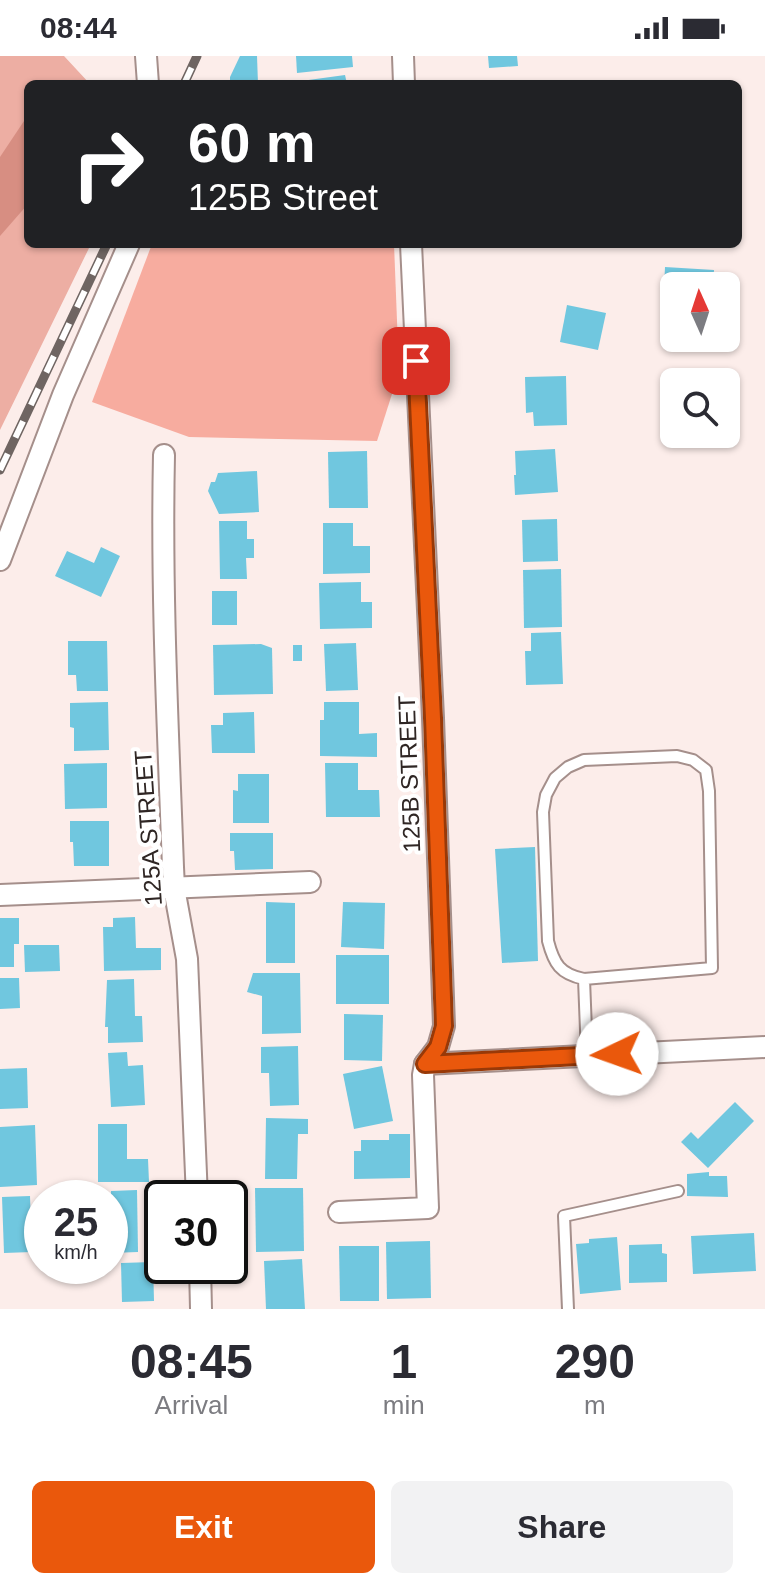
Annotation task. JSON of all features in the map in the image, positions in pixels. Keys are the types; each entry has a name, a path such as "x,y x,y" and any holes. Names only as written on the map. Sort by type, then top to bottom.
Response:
{"street":[{"path":"146,56 148,80"},
{"path":"403,56 404,80"},
{"path":"0,560 46,437 127,248"},
{"name":"125B STREET","path":"339,1212 428,1208 423,1075 425,1064 438,1047 444,1026 411,248"},
{"name":"125A STREET","path":"164,455 166,682 174,888 187,959 196,1180"},
{"path":"0,895 310,882"},
{"path":"425,1064 765,1047"},
{"path":"200,1284 201,1309"}],"lane":[{"path":"677,756 693,760 706,770 709,791 712,968 584,979 571,976 559,967 548,941 543,812 546,795 555,778 568,767 584,760 677,756"},
{"path":"584,979 587,1056"},
{"path":"568,1309 564,1216 678,1191"}],"shaded area":[{"path":"0,56 64,56 86,80 24,80 24,248 89,248 0,430"},
{"path":"24,121 24,209 0,236 0,157"},
{"path":"150,248 394,248 399,372 377,441 189,437 92,402"}],"building":[{"path":"240,56 257,56 258,80 230,80"},
{"path":"296,56 352,56 353,67 297,73"},
{"path":"488,56 517,56 518,66 489,68"},
{"path":"345,75 346,80 309,80"},
{"path":"665,267 714,270 714,272 665,272"},
{"path":"567,305 606,313 598,350 560,342"},
{"path":"566,376 567,425 534,426 533,412 526,413 525,377"},
{"path":"555,449 558,492 515,495 515,451"},
{"path":"367,451 368,508 329,508 328,452"},
{"path":"257,471 259,512 219,514 208,491 218,473"},
{"path":"557,519 558,561 523,562 522,520"},
{"path":"219,521 247,521 247,539 254,539 254,558 246,558 247,579 220,579"},
{"path":"323,523 353,523 353,546 370,546 370,573 323,574"},
{"path":"101,547 120,556 101,597 55,576 67,551 94,563"},
{"path":"561,569 562,627 524,628 523,570"},
{"path":"361,582 361,602 372,602 372,628 320,629 319,583"},
{"path":"212,591 237,591 237,625 212,625"},
{"path":"561,632 563,684 526,685 525,651 531,651 531,633"},
{"path":"68,641 107,641 108,691 77,691 76,675 68,675"},
{"path":"356,643 358,690 326,691 324,644"},
{"path":"261,644 272,648 273,694 214,695 213,645"},
{"path":"293,645 302,645 302,661 293,661"},
{"path":"108,702 109,750 74,751 70,703"},
{"path":"324,702 359,702 359,734 377,733 377,757 320,756 320,720 324,720"},
{"path":"254,712 255,753 212,753 211,725 223,725 223,713"},
{"path":"107,763 107,808 65,809 64,764"},
{"path":"325,763 358,763 358,790 379,790 380,817 326,817"},
{"path":"238,774 269,774 269,823 233,823 233,790 238,791"},
{"path":"70,821 109,821 109,866 74,866"},
{"path":"230,833 273,833 273,869 235,870 234,851 230,851"},
{"path":"535,847 538,961 502,963 495,849"},
{"path":"266,902 295,903 295,963 266,963"},
{"path":"343,902 385,903 384,949 341,947"},
{"path":"135,917 136,948 161,948 161,970 104,971 103,927 113,927 113,918"},
{"path":"0,918 19,918 19,944 14,944 14,967 0,967"},
{"path":"24,945 59,945 60,971 25,972"},
{"path":"336,955 389,955 389,1004 336,1004"},
{"path":"253,973 300,973 301,1033 262,1034 262,996 247,992"},
{"path":"0,978 19,978 20,1008 0,1009"},
{"path":"134,979 135,1016 142,1016 143,1042 108,1043 108,1027 105,1027 107,980"},
{"path":"344,1014 383,1015 382,1061 344,1060"},
{"path":"298,1046 299,1105 270,1106 269,1073 261,1073 261,1047"},
{"path":"127,1052 128,1066 143,1065 145,1105 111,1107 108,1053"},
{"path":"382,1066 393,1121 354,1129 343,1074"},
{"path":"27,1068 28,1108 0,1109 0,1069"},
{"path":"735,1102 754,1121 708,1168 681,1142 691,1132 698,1139"},
{"path":"266,1118 308,1119 308,1134 298,1134 297,1179 265,1179"},
{"path":"98,1124 127,1124 127,1159 148,1159 149,1180 98,1180"},
{"path":"35,1125 37,1180 24,1180 24,1186 0,1187 0,1127"},
{"path":"389,1134 410,1134 410,1178 354,1179 354,1151 361,1151 361,1140 389,1140"},
{"path":"709,1172 709,1176 727,1176 728,1197 687,1196 687,1174"},
{"path":"255,1188 303,1188 304,1251 256,1252"},
{"path":"128,1190 137,1190 138,1252 128,1252"},
{"path":"24,1196 24,1252 4,1253 2,1197"},
{"path":"754,1233 756,1271 693,1274 691,1236"},
{"path":"617,1237 621,1290 580,1294 576,1244 589,1243 589,1239"},
{"path":"430,1241 431,1298 387,1299 386,1242"},
{"path":"662,1244 662,1253 667,1254 667,1282 629,1283 629,1245"},
{"path":"339,1246 379,1246 379,1301 340,1301"},
{"path":"302,1259 305,1309 266,1309 264,1261"},
{"path":"144,1262 144,1284 154,1284 154,1301 122,1302 122,1284 128,1284 128,1263"}],"railway":[{"path":"186,80 197,56"},
{"path":"0,470 105,248"}],"route":[{"path":"416,361 444,1026 438,1047 425,1064 617,1054"}]}
